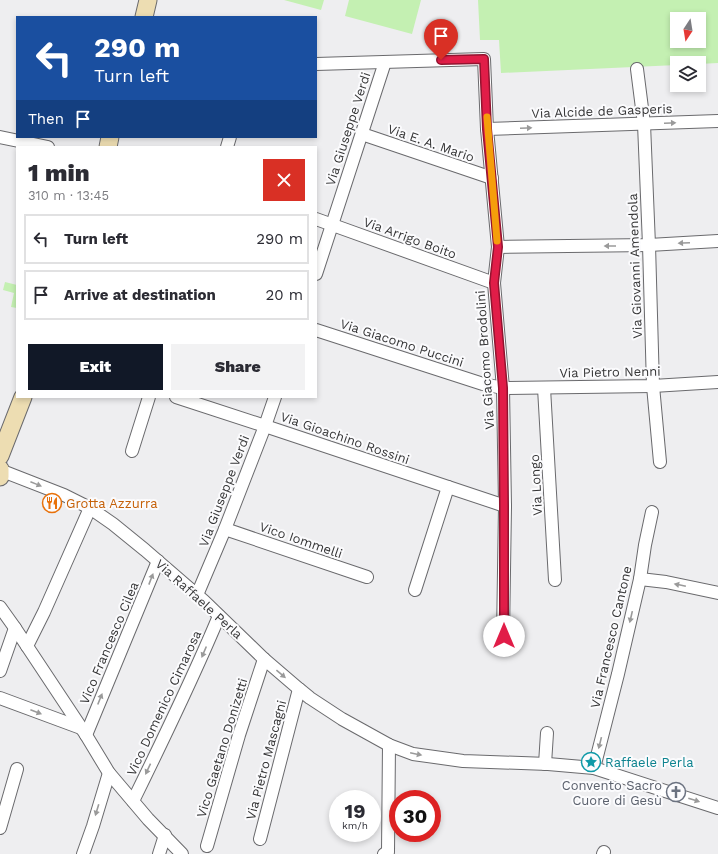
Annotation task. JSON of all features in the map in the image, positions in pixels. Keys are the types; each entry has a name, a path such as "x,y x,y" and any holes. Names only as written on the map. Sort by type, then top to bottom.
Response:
{"street":[{"path":"144,16 148,0"},
{"name":"Via Giacomo Brodolini","path":"385,62 484,59 487,129 498,247 494,283 503,388 504,636"},
{"path":"317,64 385,62"},
{"name":"Via Giuseppe Verdi","path":"317,271 385,62"},
{"name":"Via Giovanni Amendola","path":"637,70 644,124 653,386 660,462"},
{"name":"Via Alcide de Gasperis","path":"487,129 718,121"},
{"name":"Via E. A. Mario","path":"362,134 492,178"},
{"path":"0,137 43,146"},
{"name":"Via Arrigo Boito","path":"317,219 494,283"},
{"path":"498,247 649,246 718,241"},
{"name":"Via Giacomo Puccini","path":"317,330 483,384 503,388"},
{"name":"Via Pietro Nenni","path":"503,388 653,386 718,382"},
{"name":"Via Longo","path":"544,388 555,580"},
{"path":"0,456 23,398"},
{"path":"132,451 150,398"},
{"name":"Via Gioachino Rossini","path":"179,398 504,506"},
{"name":"Via Giuseppe Verdi","path":"197,595 226,529 275,398"},
{"path":"0,470 0,477"},
{"name":"Via Raffaele Perla","path":"0,470 64,495 90,508 113,524 197,595 264,659 310,698 342,719 389,745 413,754 463,761 544,764 594,768 718,808"},
{"path":"415,590 448,487"},
{"path":"27,646 90,508"},
{"name":"Via Francesco Cantone","path":"594,768 640,579 652,512"},
{"name":"Vico Iommelli","path":"226,529 368,577"},
{"name":"Vico Francesco Cilea","path":"83,732 158,561"},
{"path":"640,579 666,582 718,593"},
{"path":"0,607 109,773 182,854"},
{"name":"Vico Domenico Cimarosa","path":"133,801 182,700 219,616"},
{"path":"0,670 15,628"},
{"name":"Vico Gaetano Donizetti","path":"207,846 239,735 264,659"},
{"name":"Via Pietro Mascagni","path":"260,839 299,689"},
{"path":"0,698 83,732"},
{"path":"544,764 547,733"},
{"path":"384,854 388,852 389,745"},
{"path":"0,828 17,769"},
{"path":"83,854 109,773"},
{"path":"159,854 165,836"}],"green space":[{"path":"284,0 324,0 321,10"},
{"path":"349,0 421,0 412,34 345,16"},
{"path":"478,0 718,0 718,63 706,64 706,56 670,56 670,65 501,73 499,40 480,40"},
{"path":"5,282 16,285 16,308 11,307 14,293 3,290"}],"slow traffic":[{"path":"487,117 497,241"}],"place":[{"name":"Grotta Azzurra","path":"52,503"},
{"name":"Raffaele Perla","path":"591,762"},
{"name":"Convento Sacro Cuore di Gesù","path":"676,792"}],"route":[{"path":"441,60 484,59 487,129 498,247 494,283 503,388 504,636"}]}
